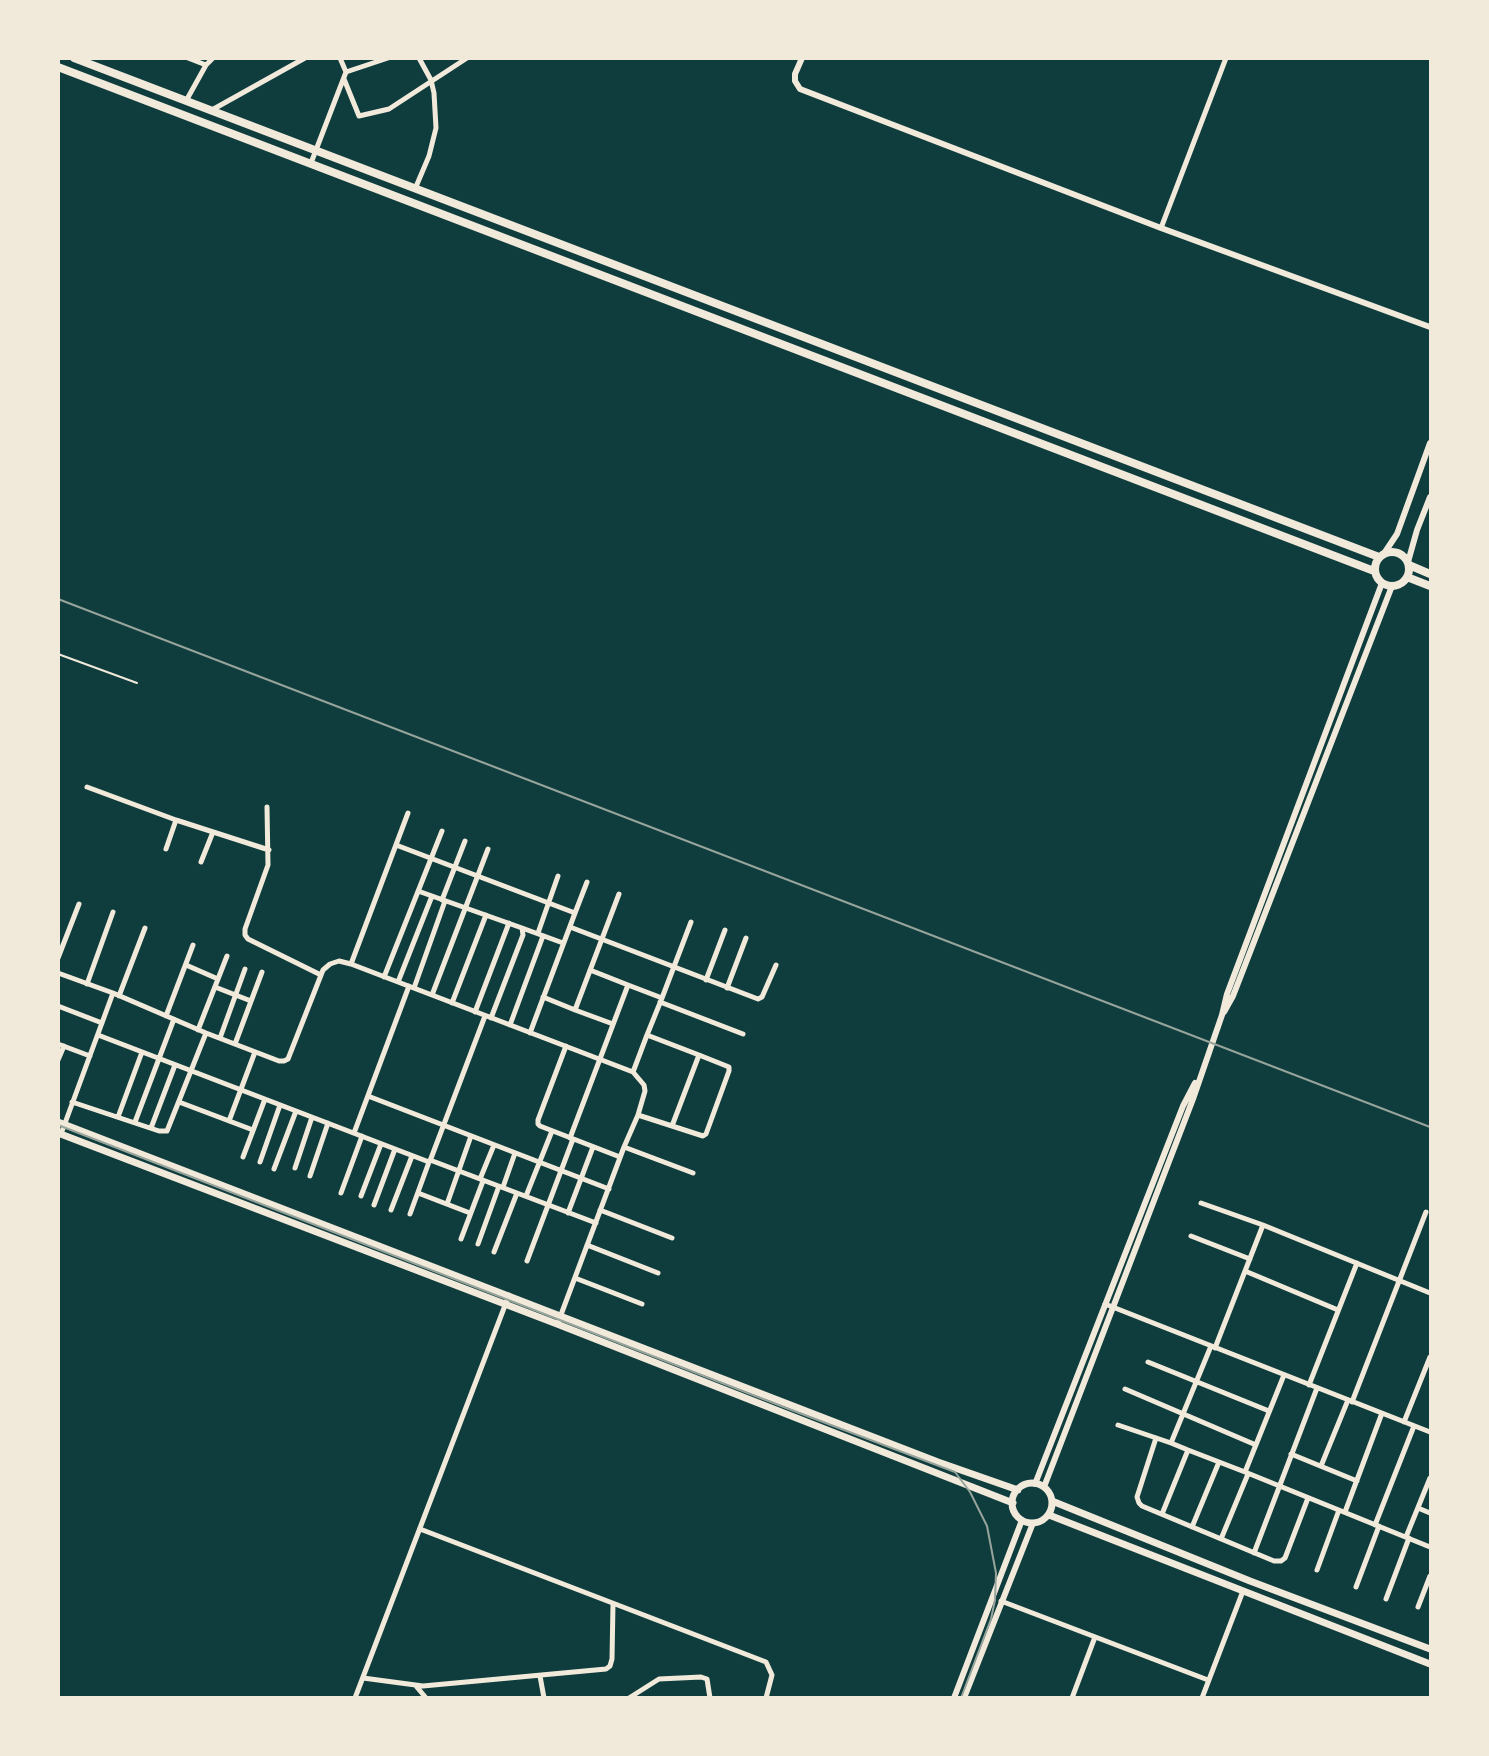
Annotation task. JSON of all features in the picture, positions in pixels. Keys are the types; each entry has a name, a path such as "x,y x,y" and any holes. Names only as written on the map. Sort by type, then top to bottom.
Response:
{"main road":[{"path":"74,58 1098,450 1382,555 1398,552 1408,564 1431,574"},
{"path":"58,67 1374,571 1382,583 1398,585 1407,577 1408,564"},
{"path":"796,349 800,337"},
{"path":"1093,463 1098,450"},
{"path":"1374,571 1375,562 1382,555"},
{"path":"1407,577 1431,586"},
{"path":"61,1123 928,1458 1018,1490"},
{"path":"60,1133 506,1304 1013,1503"},
{"path":"1035,1484 1044,1487 1052,1501 1048,1515 1041,1521 1033,1523 1022,1520 1015,1512 1013,1503 1018,1490 1026,1485 1035,1484"},
{"path":"1052,1501 1250,1581 1431,1649"},
{"path":"1048,1515 1149,1552 1431,1664"}],"street":[{"path":"188,58 206,65"},
{"path":"186,101 206,65 213,58"},
{"path":"210,111 305,58"},
{"path":"311,163 346,72 340,58"},
{"path":"346,72 388,58"},
{"path":"415,189 429,156 436,129 434,93 431,81 419,58"},
{"path":"344,79 358,116 389,109 467,58"},
{"path":"802,58 795,74 795,81 800,89 1161,228 1431,327"},
{"path":"1161,228 1226,58"},
{"path":"1382,555 1397,534 1431,443"},
{"path":"1408,564 1417,530 1431,497"},
{"path":"1044,1487 1193,1099 1227,994 1382,583"},
{"path":"1222,1015 1233,996 1392,586"},
{"path":"87,787 176,820 269,850"},
{"path":"267,807 269,850 266,873 244,929 245,935 248,939 321,975"},
{"path":"351,964 408,813"},
{"path":"166,849 176,820"},
{"path":"384,977 442,831"},
{"path":"201,862 213,832"},
{"path":"354,1133 412,987 465,841"},
{"path":"396,845 575,913"},
{"path":"432,995 488,849"},
{"path":"510,1025 541,935 548,904 558,876"},
{"path":"530,1033 587,882"},
{"path":"418,891 563,943"},
{"path":"575,1010 619,894"},
{"path":"398,982 432,896"},
{"path":"58,958 79,904"},
{"path":"87,984 113,912"},
{"path":"452,1003 486,915"},
{"path":"633,1072 691,922"},
{"path":"475,1012 509,923"},
{"path":"570,927 760,999 776,965"},
{"path":"60,1133 61,1123 72,1102 102,1023 145,928"},
{"path":"410,1214 443,1125 523,935 522,928"},
{"path":"706,980 725,930"},
{"path":"727,988 746,938"},
{"path":"166,1016 193,945"},
{"path":"198,1030 227,956"},
{"path":"58,973 198,1030 284,1061 288,1059 321,975 330,964 339,961 633,1072 640,1079 645,1091 638,1115 557,1324"},
{"path":"186,965 218,979"},
{"path":"220,1038 245,969"},
{"path":"590,970 743,1034"},
{"path":"235,1044 262,972"},
{"path":"526,1261 628,985"},
{"path":"215,987 250,1002"},
{"path":"543,998 613,1024"},
{"path":"58,1006 102,1023"},
{"path":"135,1122 174,1019"},
{"path":"72,1102 151,1128 167,1131 206,1033"},
{"path":"98,1035 412,1156 459,1171 596,1223"},
{"path":"638,1115 703,1136 710,1124 729,1071 729,1067 647,1035"},
{"path":"58,1060 61,1045 90,1056"},
{"path":"566,1046 538,1120 540,1126 620,1157"},
{"path":"118,1117 142,1052"},
{"path":"229,1121 255,1052"},
{"path":"672,1126 699,1055"},
{"path":"151,1128 175,1065"},
{"path":"1035,1484 1183,1106 1202,1070"},
{"path":"368,1096 609,1189"},
{"path":"243,1157 265,1099"},
{"path":"178,1102 253,1130"},
{"path":"260,1162 280,1105"},
{"path":"274,1169 296,1111"},
{"path":"295,1168 312,1117"},
{"path":"310,1176 328,1123"},
{"path":"526,1196 552,1131"},
{"path":"341,1193 362,1136"},
{"path":"447,1204 471,1136"},
{"path":"361,1196 381,1143"},
{"path":"461,1239 494,1145"},
{"path":"568,1213 593,1147"},
{"path":"624,1147 693,1173"},
{"path":"374,1205 395,1149"},
{"path":"478,1244 515,1153"},
{"path":"391,1210 412,1156"},
{"path":"418,1193 470,1213"},
{"path":"494,1251 517,1193"},
{"path":"1201,1203 1263,1225 1431,1293"},
{"path":"600,1210 672,1238"},
{"path":"1321,1466 1350,1401 1426,1212"},
{"path":"1171,1443 1263,1225"},
{"path":"1191,1236 1250,1259"},
{"path":"587,1245 658,1273"},
{"path":"1309,1385 1357,1263"},
{"path":"1245,1271 1338,1310"},
{"path":"575,1278 642,1304"},
{"path":"355,1698 509,1295"},
{"path":"1105,1304 1431,1432"},
{"path":"1404,1422 1431,1357"},
{"path":"1148,1362 1269,1411"},
{"path":"1221,1539 1284,1375"},
{"path":"1254,1553 1317,1388"},
{"path":"1125,1389 1256,1445"},
{"path":"1317,1570 1357,1481 1382,1413"},
{"path":"1118,1425 1171,1443 1431,1547"},
{"path":"1356,1587 1414,1426"},
{"path":"1156,1438 1137,1497 1142,1506 1274,1561 1281,1561 1285,1557 1308,1498"},
{"path":"1162,1514 1188,1450"},
{"path":"1291,1454 1357,1481"},
{"path":"1192,1527 1219,1462"},
{"path":"1386,1599 1431,1478"},
{"path":"1418,1508 1431,1513"},
{"path":"954,1698 1022,1520"},
{"path":"965,1697 1033,1523"},
{"path":"420,1528 766,1662 772,1675 766,1698"},
{"path":"1418,1607 1431,1576"},
{"path":"1202,1698 1243,1591"},
{"path":"1001,1601 1208,1680"},
{"path":"363,1678 416,1686 600,1671 610,1666 613,1604"},
{"path":"1072,1698 1095,1637"},
{"path":"540,1676 544,1698"},
{"path":"629,1698 659,1679 701,1677 707,1679 710,1698"},
{"path":"416,1686 426,1698"}],"lane":[{"path":"58,654 137,683"}],"railway":[{"path":"58,599 1430,1127"},
{"path":"58,1125 955,1472 970,1492 987,1526 996,1573 995,1600 991,1619 961,1698"}]}
